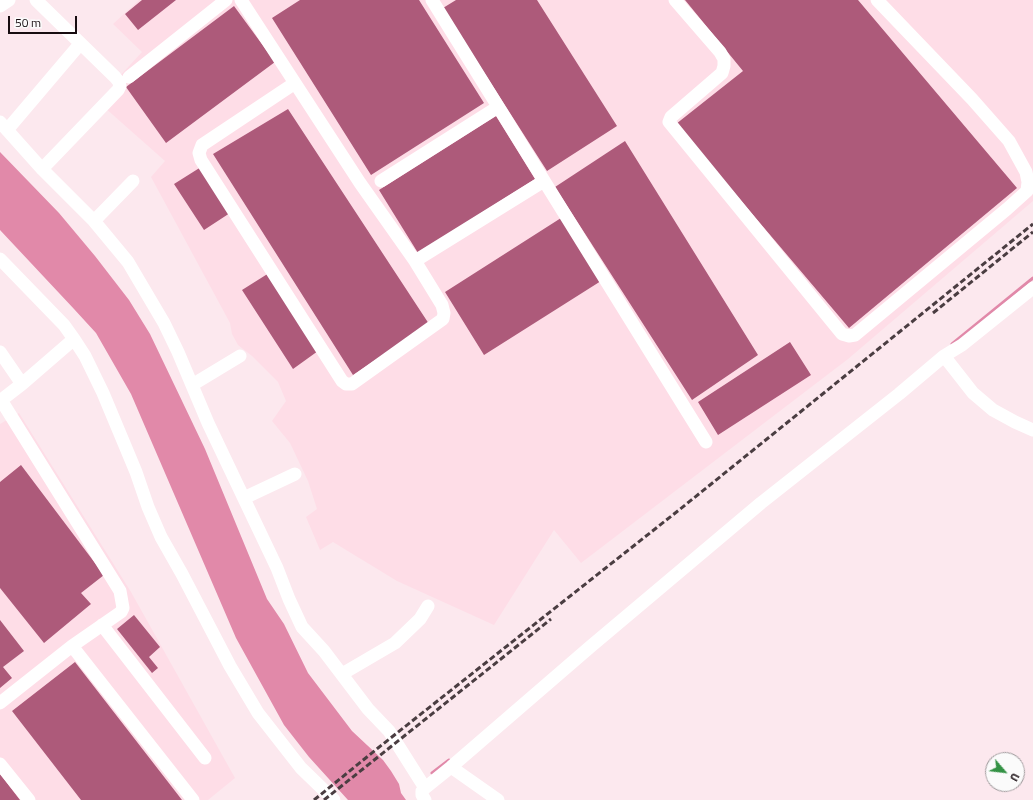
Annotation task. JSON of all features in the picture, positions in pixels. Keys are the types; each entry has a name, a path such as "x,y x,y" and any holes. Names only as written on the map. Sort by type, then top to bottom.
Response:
{"street":[{"path":"0,6 9,0"},
{"path":"36,0 115,77 120,86 118,90 42,169"},
{"path":"129,77 226,0"},
{"path":"432,0 706,442"},
{"path":"675,0 720,52 724,59 724,66 722,73 671,117 669,122 842,334 849,336 855,335 1007,209 1027,191 1028,182 1026,172 1009,141 972,99 877,0"},
{"path":"243,1 360,183 415,261 442,305 444,313 443,319 352,384 346,384 342,381 201,160 199,153 202,145 295,83"},
{"path":"80,44 4,126 42,169 94,221 128,262 170,334 208,423 244,498 302,627 342,674 368,709 393,736 421,796 451,767 590,647 761,504 899,394 944,356 962,345 1033,288"},
{"path":"381,181 498,107"},
{"path":"94,221 133,181"},
{"path":"415,261 544,181"},
{"path":"0,259 64,325 85,356 103,393 161,537 230,666 258,712 301,768 334,800"},
{"path":"0,703 72,646 121,612 123,608 120,591 1,400 74,339"},
{"path":"0,352 22,384"},
{"path":"192,385 240,356"},
{"path":"944,356 973,393 993,410 1033,430"},
{"path":"244,498 295,474"},
{"path":"342,674 395,642 420,619 428,606"},
{"path":"102,625 204,758"},
{"path":"72,646 193,800"},
{"path":"0,764 29,800"},
{"path":"451,767 498,800"}],"shaded area":[{"path":"139,0 1033,0 1033,201 848,359 581,563 554,530 494,625 397,581 333,542 320,550 306,517 317,509 308,481 290,443 272,421 286,401 278,382 252,356 238,345 232,334 230,323 151,177 165,161 104,107 118,78 142,52 113,24"},
{"path":"0,152 59,213 129,300 150,334 205,449 267,599 284,624 308,673 352,731 383,760 399,784 401,793 406,800 348,800 309,757 284,725 236,638 131,394 96,333 0,230"},
{"path":"19,413 131,592 235,778 208,800 0,800 0,424"}],"building":[{"path":"142,0 176,0 138,30 125,14"},
{"path":"300,0 419,0 484,103 371,175 272,18"},
{"path":"456,0 537,0 617,126 547,171 443,8"},
{"path":"685,0 858,0 1017,188 849,328 676,124 743,71"},
{"path":"234,6 275,62 166,143 126,87"},
{"path":"288,109 429,324 353,375 213,154"},
{"path":"496,116 535,179 418,253 379,190"},
{"path":"625,141 758,355 692,400 555,187"},
{"path":"201,167 230,213 204,230 174,184"},
{"path":"561,218 601,281 484,355 445,292"},
{"path":"269,273 318,351 293,369 242,290"},
{"path":"790,342 811,375 718,435 698,402"},
{"path":"21,465 104,575 81,593 91,604 44,643 0,588 0,482"},
{"path":"134,615 160,647 149,657 158,668 152,673 117,629"},
{"path":"0,620 24,651 3,667 12,678 0,688"},
{"path":"75,662 182,800 81,800 12,711"},
{"path":"0,774 20,800 0,800"}],"waterway":[{"path":"952,344 1033,278"},
{"path":"432,773 449,760"}],"railway":[{"path":"314,800 679,510 1033,224"},
{"path":"933,313 1033,232"},
{"path":"324,800 551,619"}]}
